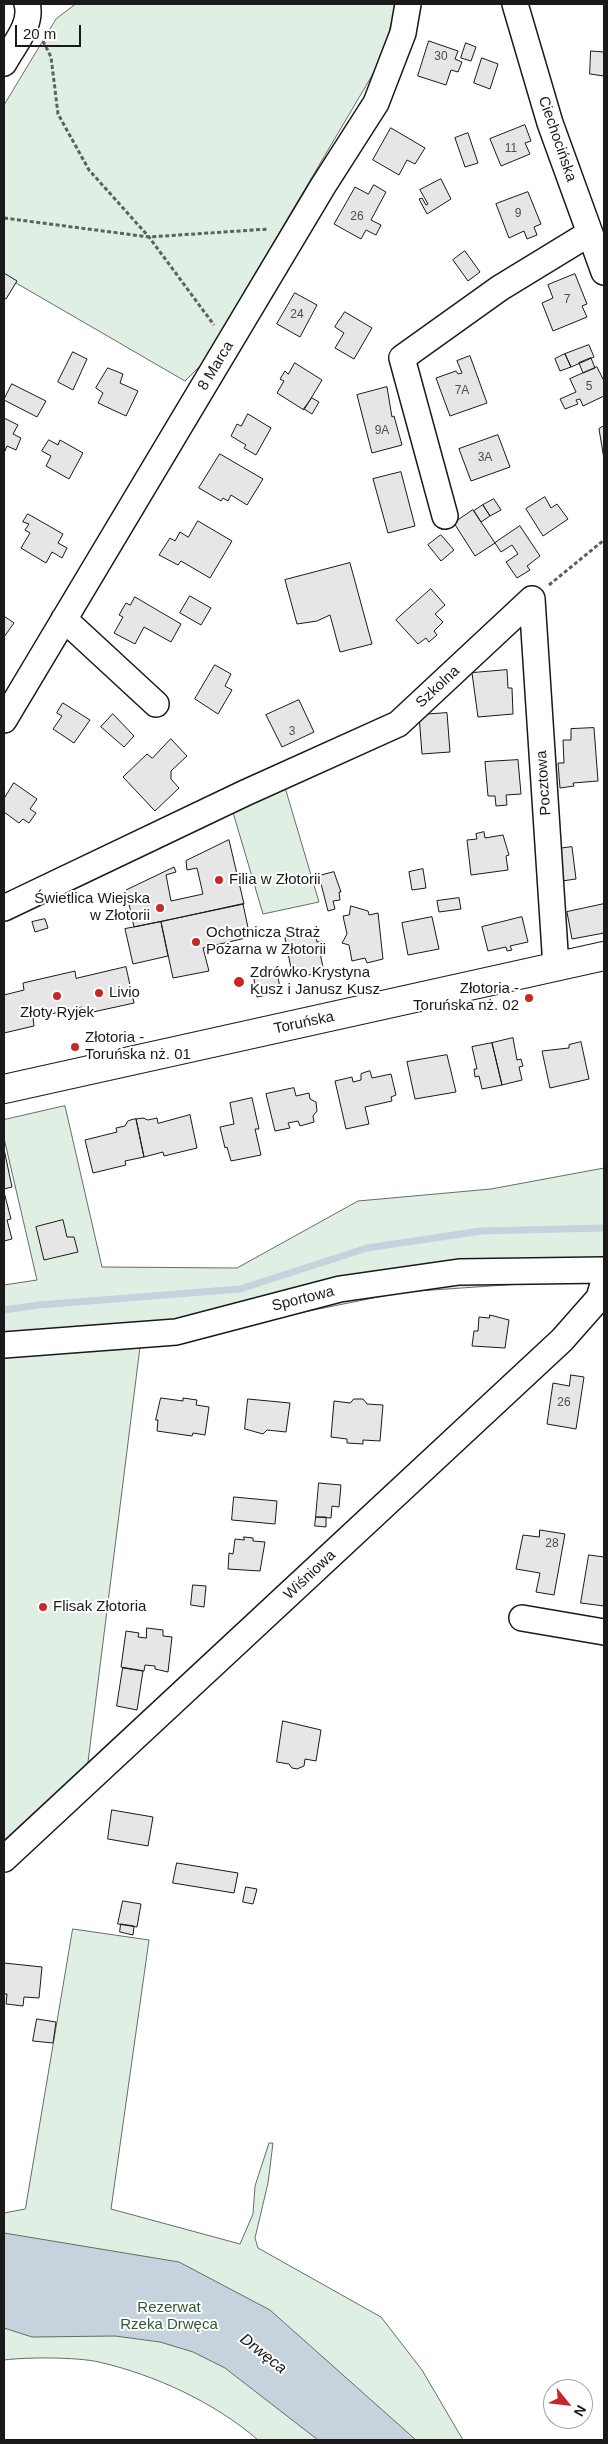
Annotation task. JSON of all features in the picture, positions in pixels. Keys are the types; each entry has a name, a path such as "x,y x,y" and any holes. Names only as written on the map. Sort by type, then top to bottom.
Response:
{"main road":[{"name":"Toruńska","path":"4,1089 604,956"}],"street":[{"name":"8 Marca","path":"4,720 298,228 376,103 403,33 408,4"},
{"name":"Ciechocińska","path":"520,5 550,123 604,272"},
{"path":"4,63 27,22 28,7"},
{"path":"445,516 402,358 500,288 590,233"},
{"name":"Szkolna","path":"4,908 245,793 398,724 532,599"},
{"name":"Pocztowa","path":"532,599 556,967"},
{"path":"64,619 156,704"},
{"name":"Sportowa","path":"4,1345 176,1332 340,1289 458,1272 604,1270"},
{"name":"Wiśniowa","path":"4,1859 562,1340 599,1298 604,1281"},
{"path":"522,1618 604,1632"}],"path":[{"path":"28,7 51,57 58,114 89,170 149,237 229,344"},
{"path":"4,218 149,237 298,228"},
{"path":"532,599 604,540"}],"green space":[{"path":"76,4 396,4 383,57 201,365 185,381 4,276 4,105 56,19"},
{"path":"284,784 319,902 263,914 232,809"},
{"path":"65,1106 102,1267 237,1268 358,1201 491,1189 604,1168 604,1277 403,1292 239,1325 143,1323 87,1770 4,1846 4,1285 37,1280 4,1138 4,1120"},
{"path":"73,1929 149,1940 111,2209 240,2244 253,2214 255,2186 269,2143 273,2143 268,2183 255,2238 258,2248 381,2317 422,2370 463,2440 258,2440 241,2426 203,2402 141,2374 99,2362 78,2359 39,2358 4,2360 4,2213 25,2209"}],"water":[{"name":"Rezerwat Rzeka Drwęca","path":"4,2233 179,2262 270,2310 416,2440 318,2440 225,2368 193,2352 160,2342 115,2336 32,2337 4,2328"}],"building":[{"path":"429,41 458,51 455,59 462,62 458,72 451,70 446,85 418,76"},
{"path":"466,43 476,47 471,61 461,58"},
{"path":"591,51 604,52 604,76 590,74"},
{"path":"482,58 498,64 490,89 474,83"},
{"path":"525,125 531,141 525,143 530,154 501,166 490,139"},
{"path":"391,128 425,148 415,164 407,160 399,175 373,160"},
{"path":"468,133 478,163 465,167 455,138"},
{"path":"441,179 451,199 427,214 419,199 422,198 426,205 428,204 420,190"},
{"path":"374,185 386,192 371,220 381,225 376,235 366,230 361,239 334,224 355,187 368,194"},
{"path":"528,192 541,224 534,227 537,235 527,239 524,231 509,238 496,204"},
{"path":"465,251 480,272 468,281 453,260"},
{"path":"4,273 17,281 6,299 4,298"},
{"path":"575,274 587,304 582,306 587,317 553,331 542,303 553,298 548,285"},
{"path":"295,293 317,305 300,337 277,324"},
{"path":"345,312 372,328 354,359 335,348 344,333 335,327"},
{"path":"589,345 594,357 571,367 565,354"},
{"path":"73,352 87,359 73,390 58,382"},
{"path":"565,354 571,367 560,371 555,359"},
{"path":"470,356 487,403 450,416 436,378 456,371 458,374 462,373 457,361"},
{"path":"591,358 595,368 583,373 579,363"},
{"path":"295,363 322,380 304,410 277,393 284,381 280,379 285,371 288,374"},
{"path":"597,367 604,381 604,396 583,406 580,399 576,400 578,404 565,409 560,399 576,392 570,379"},
{"path":"108,368 123,374 120,383 138,391 126,416 98,403 103,393 96,388"},
{"path":"12,384 46,401 37,417 4,400"},
{"path":"387,387 392,417 394,416 402,445 372,453 357,395"},
{"path":"312,398 319,402 312,414 304,409"},
{"path":"248,414 271,428 256,455 244,448 246,445 231,436 237,424 241,426"},
{"path":"4,418 18,425 13,434 21,438 16,450 7,446 4,453"},
{"path":"604,426 604,459 599,429"},
{"path":"498,435 510,467 471,481 459,449"},
{"path":"49,440 58,445 60,440 83,453 69,479 46,466 51,456 42,451"},
{"path":"220,454 263,479 247,505 231,495 228,501 223,498 221,501 199,488"},
{"path":"401,472 415,526 388,533 373,479"},
{"path":"545,497 551,508 557,504 568,519 543,536 526,509"},
{"path":"494,499 501,510 490,516 483,505"},
{"path":"483,505 490,516 481,522 474,511"},
{"path":"473,510 495,543 475,556 454,523"},
{"path":"28,514 63,534 58,543 67,548 62,558 52,552 46,563 21,548 30,533 25,530 29,524 23,522"},
{"path":"198,521 232,541 210,578 181,561 178,565 159,555 170,538 175,541 180,532 188,537"},
{"path":"520,526 540,556 527,566 530,570 517,578 506,562 518,554 512,545 501,552 495,543"},
{"path":"441,535 454,550 441,561 428,545"},
{"path":"350,563 372,644 340,652 330,615 317,621 297,624 285,580"},
{"path":"431,589 445,605 435,614 443,622 434,631 437,635 429,642 426,638 418,644 396,620"},
{"path":"190,596 211,608 201,625 180,613"},
{"path":"135,597 181,624 171,642 144,627 135,644 114,633 123,617 119,615 126,603 130,605"},
{"path":"4,616 14,623 4,637"},
{"path":"215,665 231,674 225,686 232,690 218,714 195,699"},
{"path":"507,670 508,688 512,688 513,714 478,717 472,673"},
{"path":"299,700 314,732 282,747 266,715"},
{"path":"63,703 90,720 74,743 53,729 62,716 57,713"},
{"path":"447,713 450,752 422,754 419,715"},
{"path":"113,714 134,736 124,747 101,727"},
{"path":"594,728 598,781 573,783 574,786 560,788 558,763 564,763 563,740 571,740 571,729"},
{"path":"171,739 187,756 171,771 171,779 179,788 155,811 123,777 147,754 152,758"},
{"path":"518,760 521,794 506,795 507,805 496,806 495,796 488,796 485,762"},
{"path":"14,783 37,799 30,809 36,813 29,823 23,819 19,823 4,812 4,799"},
{"path":"484,832 485,838 503,835 509,855 506,856 508,870 471,875 467,840 477,839 476,834"},
{"path":"229,840 244,904 134,927 126,890 174,867 176,872 166,875 171,901 203,894 197,868 187,870 186,861"},
{"path":"572,847 576,879 562,881 557,849"},
{"path":"423,869 426,888 412,890 409,872"},
{"path":"334,872 341,892 339,892 340,900 333,901 335,909 328,911 319,876"},
{"path":"459,898 461,909 439,912 437,901"},
{"name":"Ochotnicza Straż Pożarna w Złotorii","path":"243,904 250,937 203,948 209,971 173,978 161,922"},
{"path":"604,904 604,933 572,939 567,912"},
{"path":"351,906 368,911 369,915 378,913 383,959 367,963 365,958 352,961 349,945 342,943 347,934 343,916 349,915"},
{"path":"432,917 439,949 408,955 402,923"},
{"path":"522,917 528,942 510,946 512,950 507,951 506,947 488,951 482,927"},
{"path":"45,919 48,928 35,932 32,922"},
{"path":"161,922 168,956 133,964 125,929"},
{"path":"315,931 317,942 322,941 323,947 319,948 324,972 293,978 285,938"},
{"path":"126,967 134,1003 84,1014 82,1007 33,1018 34,1026 4,1033 4,995 24,990 23,983 75,971 76,978"},
{"path":"276,968 281,992 257,997 253,973"},
{"path":"513,1038 517,1060 521,1059 523,1066 519,1067 522,1080 502,1085 492,1043"},
{"path":"581,1042 589,1079 550,1088 542,1051 569,1048 569,1045"},
{"path":"492,1043 502,1085 482,1089 479,1076 475,1077 474,1069 477,1069 472,1047"},
{"path":"447,1055 456,1092 415,1099 407,1062"},
{"path":"370,1071 372,1078 391,1074 396,1095 391,1097 392,1101 365,1107 369,1124 346,1129 335,1081 352,1077 353,1082 361,1080 361,1074"},
{"path":"294,1088 296,1096 309,1093 310,1099 316,1102 317,1111 313,1116 314,1122 300,1126 298,1121 288,1123 290,1128 275,1131 266,1094"},
{"path":"252,1098 259,1129 255,1129 261,1155 231,1161 227,1147 225,1148 220,1127 234,1124 230,1103"},
{"path":"190,1115 197,1148 164,1156 163,1152 144,1157 136,1119 143,1118 148,1120 157,1118 158,1123"},
{"path":"136,1119 144,1157 125,1161 126,1165 93,1173 85,1140 117,1132 116,1128 125,1126 128,1121"},
{"path":"4,1149 12,1187 4,1189"},
{"path":"4,1192 11,1219 7,1220 12,1239 4,1241"},
{"path":"63,1220 67,1237 74,1237 78,1252 44,1260 36,1227"},
{"path":"490,1315 509,1320 505,1348 472,1346 474,1331 478,1331 479,1317 489,1318"},
{"path":"571,1375 584,1377 576,1429 547,1424 553,1383 569,1386"},
{"path":"161,1398 183,1401 183,1398 197,1400 196,1405 209,1407 205,1435 193,1433 192,1436 157,1431 158,1420 156,1420"},
{"path":"248,1399 290,1403 286,1432 267,1430 263,1434 245,1429"},
{"path":"354,1399 363,1399 367,1404 383,1405 380,1441 363,1440 363,1444 347,1443 347,1439 331,1437 334,1401 350,1403"},
{"path":"319,1483 341,1485 339,1507 332,1506 331,1518 316,1517"},
{"path":"234,1497 277,1501 275,1524 232,1520"},
{"path":"316,1517 326,1517 326,1527 315,1526"},
{"path":"540,1530 565,1534 554,1595 536,1592 540,1573 516,1569 523,1535 539,1537"},
{"path":"244,1537 253,1538 253,1541 265,1542 260,1571 228,1569 229,1553 233,1554 235,1539 244,1540"},
{"path":"589,1555 604,1557 604,1606 581,1603"},
{"path":"193,1585 206,1586 204,1607 191,1605"},
{"path":"147,1628 163,1630 163,1636 172,1637 168,1672 155,1669 155,1666 145,1665 144,1671 121,1667 126,1631 139,1633 138,1637 146,1638"},
{"path":"123,1668 143,1671 137,1710 117,1706"},
{"path":"283,1721 321,1730 316,1761 305,1759 304,1766 297,1769 292,1768 289,1764 277,1762"},
{"path":"112,1810 153,1817 148,1846 108,1839"},
{"path":"177,1863 238,1873 234,1893 173,1883"},
{"path":"246,1887 257,1889 253,1904 243,1902"},
{"path":"123,1901 141,1904 137,1927 118,1924"},
{"path":"121,1924 134,1926 133,1935 120,1932"},
{"path":"4,1963 42,1967 39,1998 24,1997 23,2006 6,2004 7,1994 4,1994"},
{"path":"37,2019 56,2022 53,2043 33,2041"}],"waterway":[{"path":"4,1310 39,1305 240,1289 367,1248 481,1231 604,1228"}],"place":[{"name":"Filia w Złotorii","path":"219,880"},
{"name":"Świetlica Wiejska w Złotorii","path":"160,908"},
{"name":"Ochotnicza Straż Pożarna w Złotorii","path":"196,942"},
{"name":"Zdrówko Krystyna Kusz i Janusz Kusz","path":"239,982"},
{"name":"Livio","path":"99,993"},
{"name":"Złoty Ryjek","path":"57,996"},
{"name":"Złotoria - Toruńska nż. 02","path":"529,998"},
{"name":"Złotoria - Toruńska nż. 01","path":"75,1047"},
{"name":"Flisak Złotoria","path":"43,1607"}],"water label":[{"name":"Drwęca","path":"263,2354"}]}
